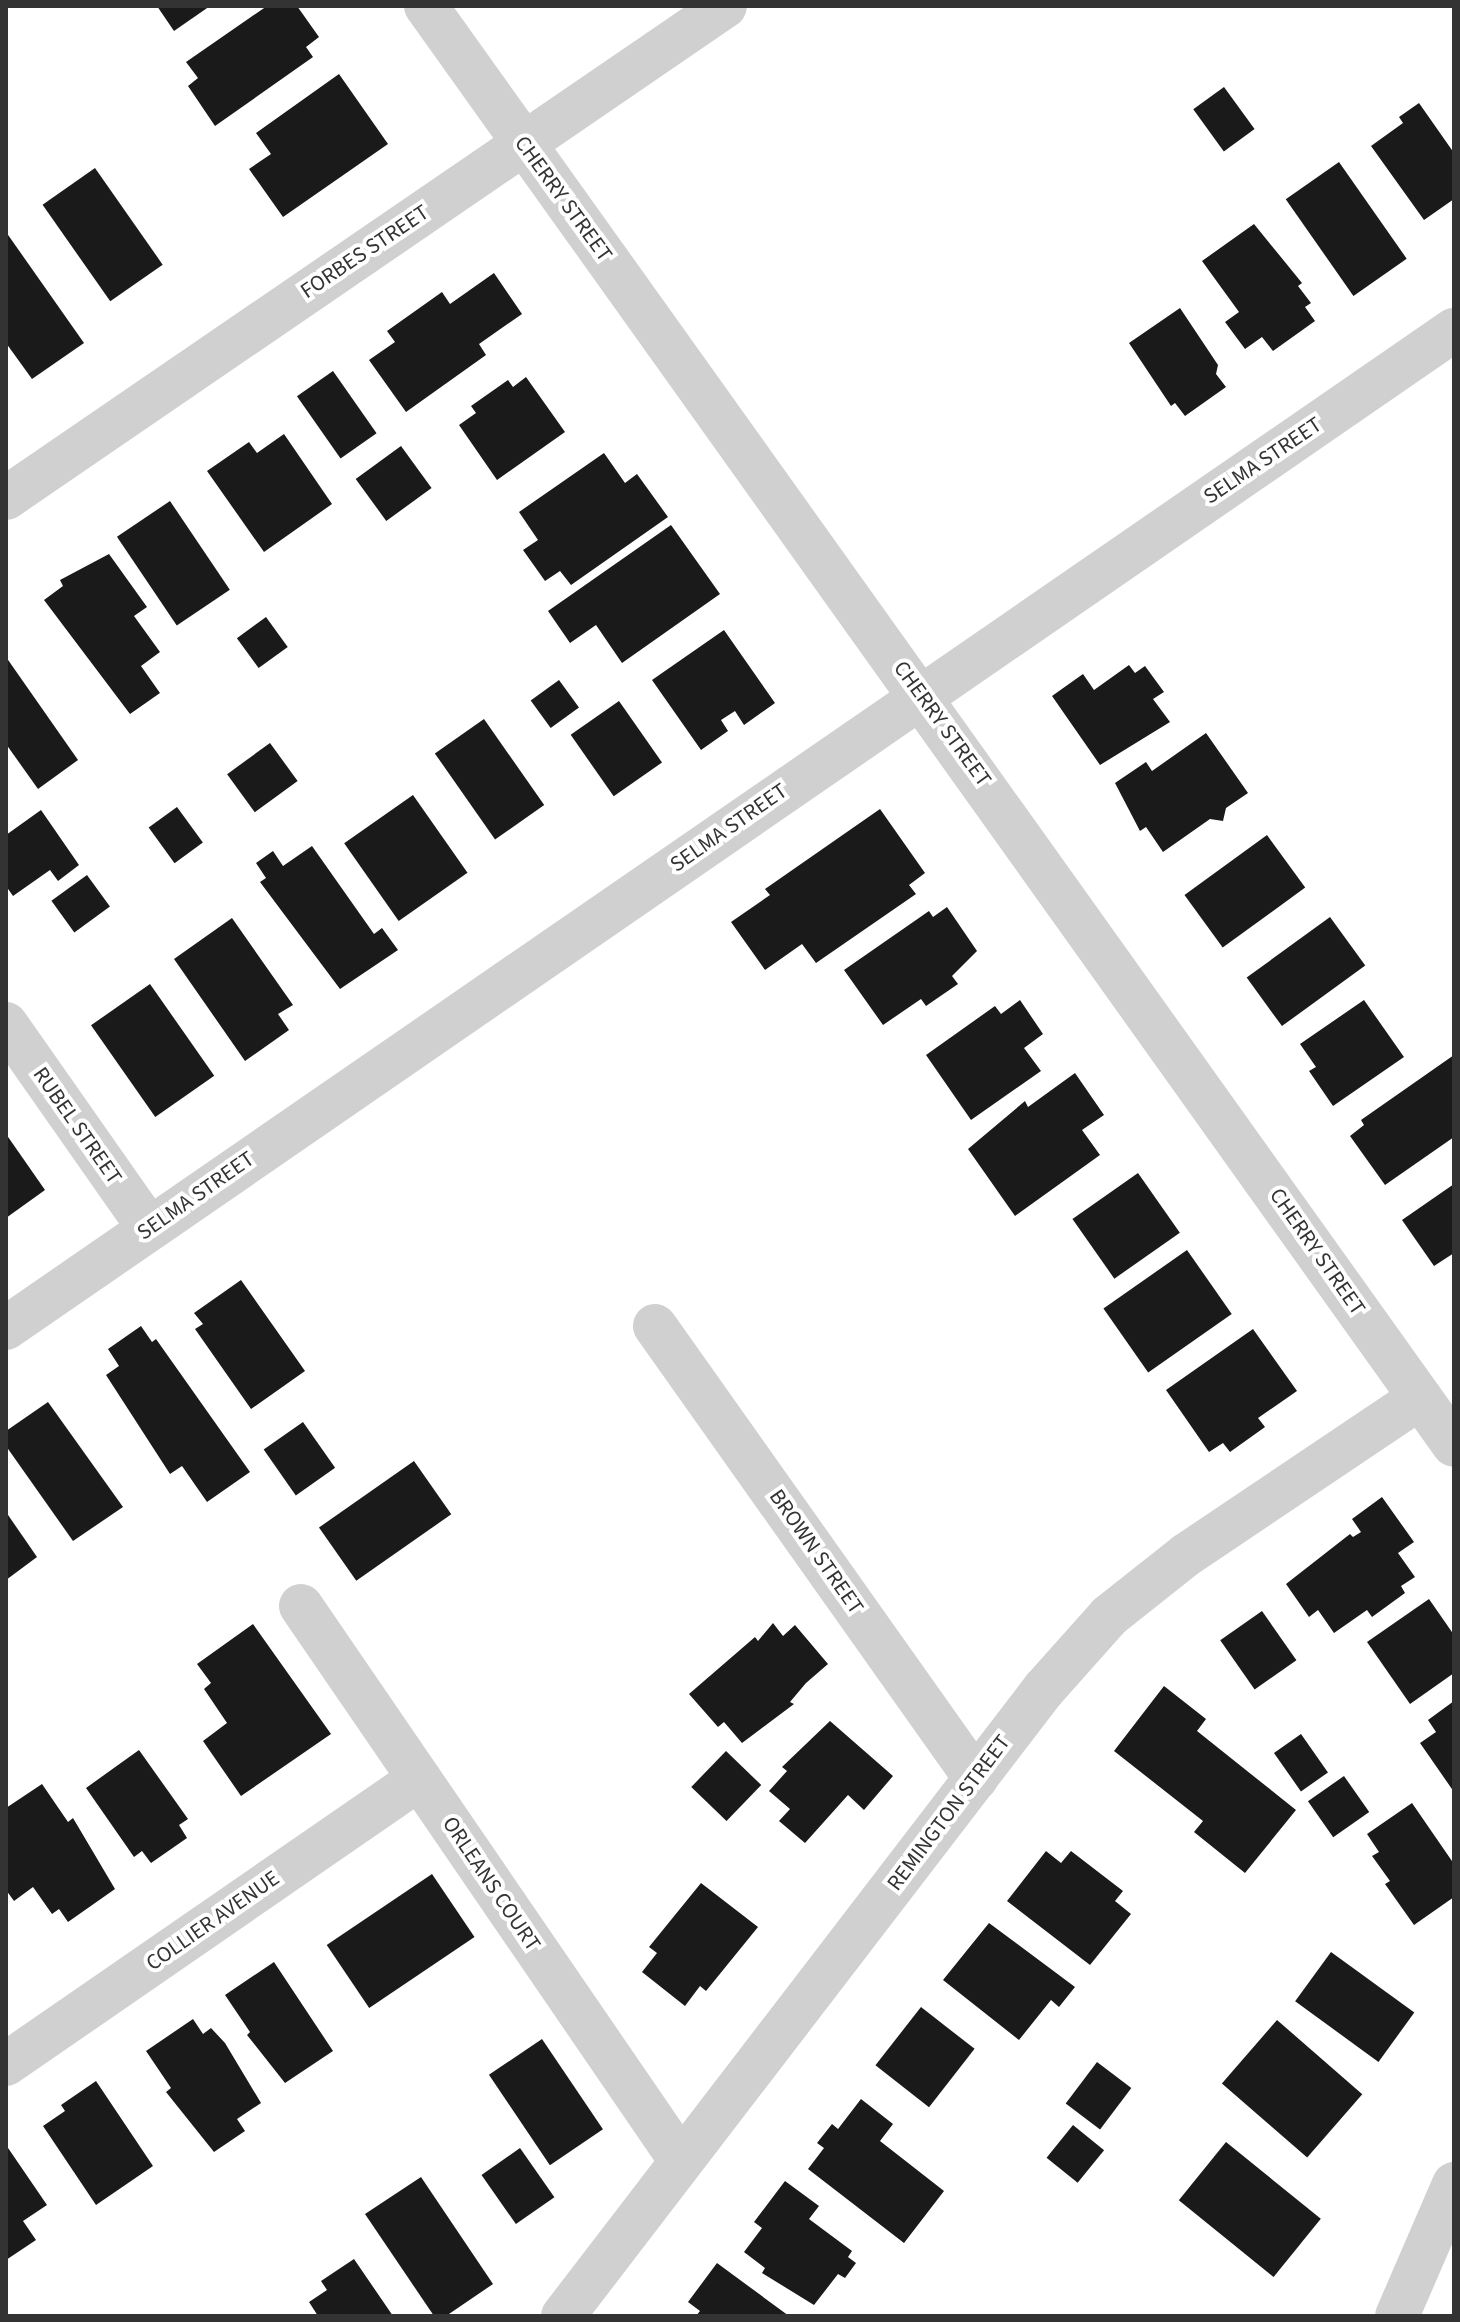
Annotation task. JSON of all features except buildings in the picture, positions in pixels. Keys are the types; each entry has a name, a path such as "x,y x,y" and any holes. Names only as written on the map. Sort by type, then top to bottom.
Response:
{"street":[{"name":"CHERRY STREET","path":"426,6 1454,1445"},
{"name":"FORBES STREET","path":"6,498 725,6"},
{"name":"SELMA STREET","path":"6,1328 1454,330"},
{"name":"RUBEL STREET","path":"6,1024 149,1228"},
{"name":"BROWN STREET","path":"655,1326 976,1779"},
{"name":"REMINGTON STREET","path":"563,2316 1044,1689 1109,1616 1186,1555 1420,1398"},
{"name":"ORLEANS COURT","path":"301,1606 681,2161"},
{"name":"COLLIER AVENUE","path":"6,2064 419,1779"},
{"path":"1397,2316 1454,2184"}]}
